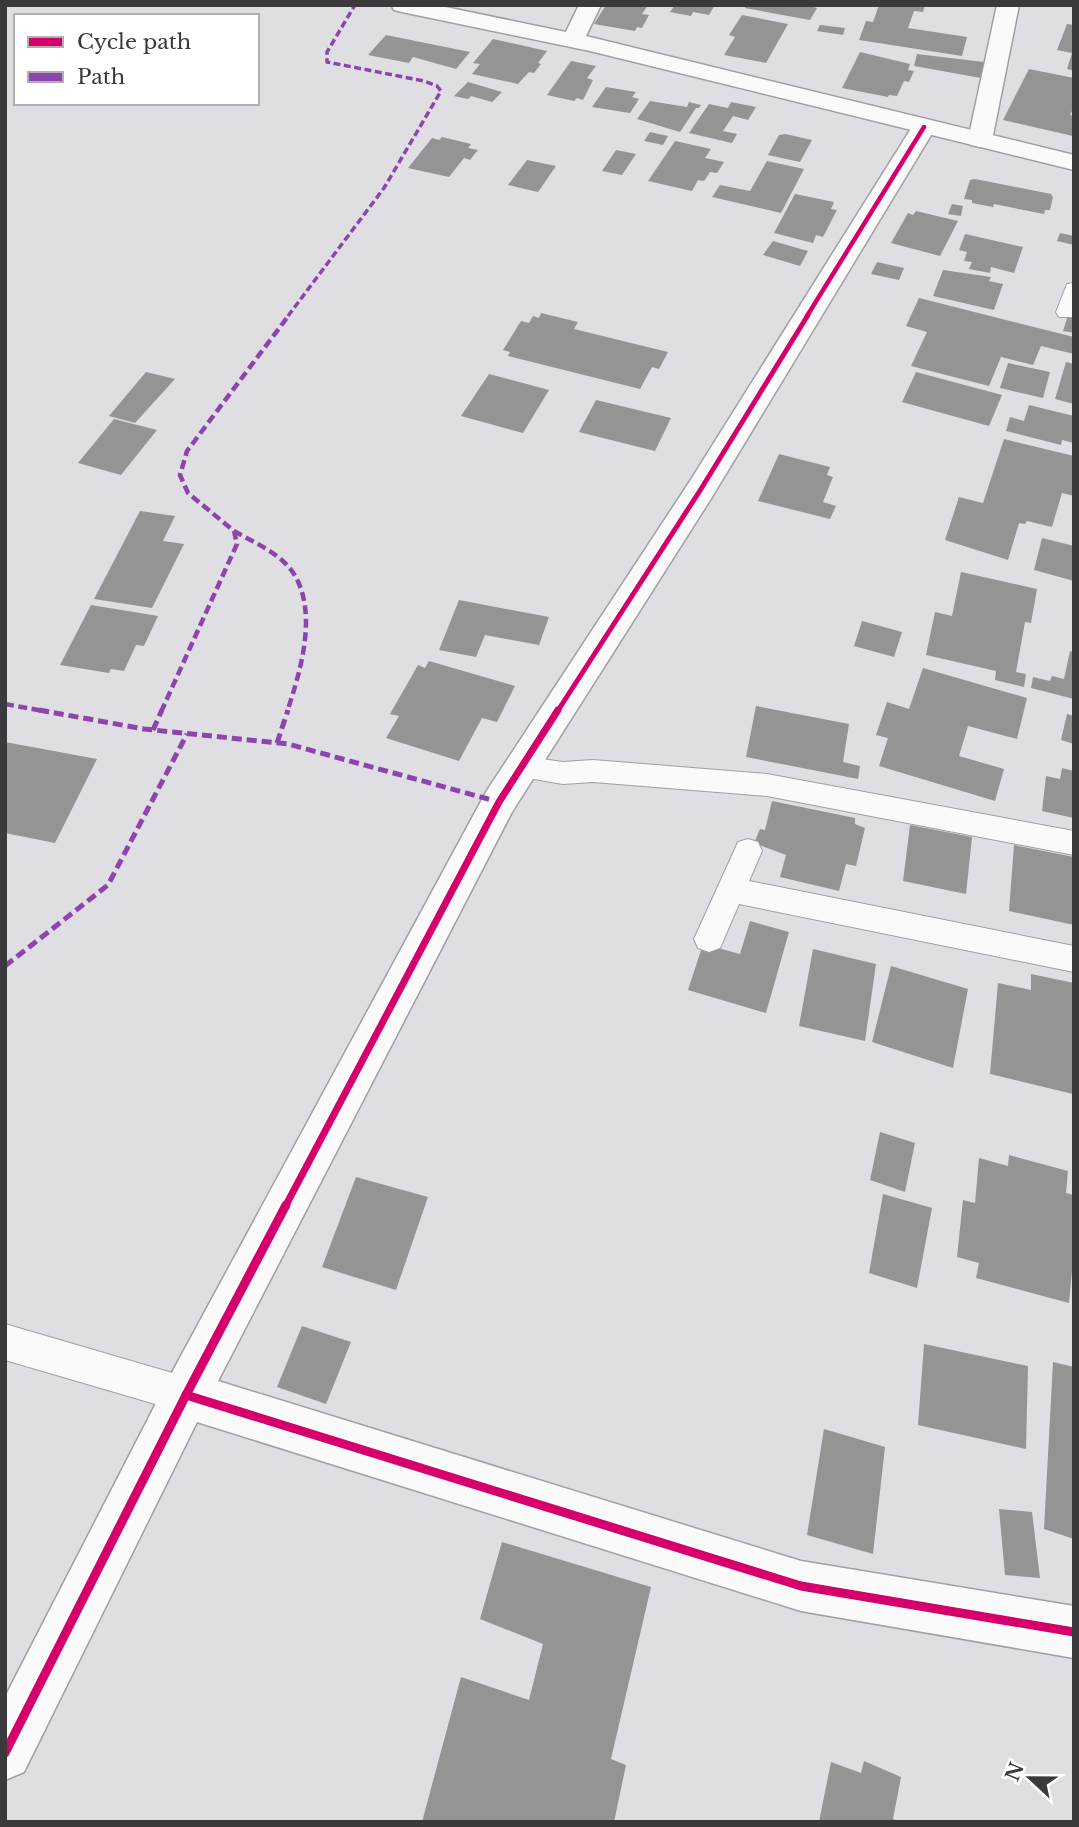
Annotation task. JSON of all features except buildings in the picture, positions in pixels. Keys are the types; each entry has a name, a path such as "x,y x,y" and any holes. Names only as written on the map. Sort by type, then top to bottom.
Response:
{"street":[{"path":"402,5 573,40 1074,163"},
{"path":"573,40 590,5"},
{"path":"980,140 1008,5"},
{"path":"5,1753 186,1395 499,802 701,489 924,127"},
{"path":"186,1395 801,1586 1074,1632"}],"lane":[{"path":"521,767 563,773 593,771 767,785 1074,843"},
{"path":"709,939 748,851"},
{"path":"731,890 1074,959"},
{"path":"5,1342 186,1395"}],"marked path":[{"path":"153,730 237,544 234,531 188,493 180,475 187,451 384,188 441,91 437,86 424,81 327,62 327,52 355,5"},
{"path":"234,531 280,559 292,571 301,588 305,609 302,656 277,743"},
{"path":"5,704 144,729 288,744 499,802"},
{"path":"5,966 108,885 187,734"}],"cycle path":[{"path":"5,1753 186,1395 499,802 701,489 924,127"},
{"path":"186,1395 801,1586 1074,1632"}]}
